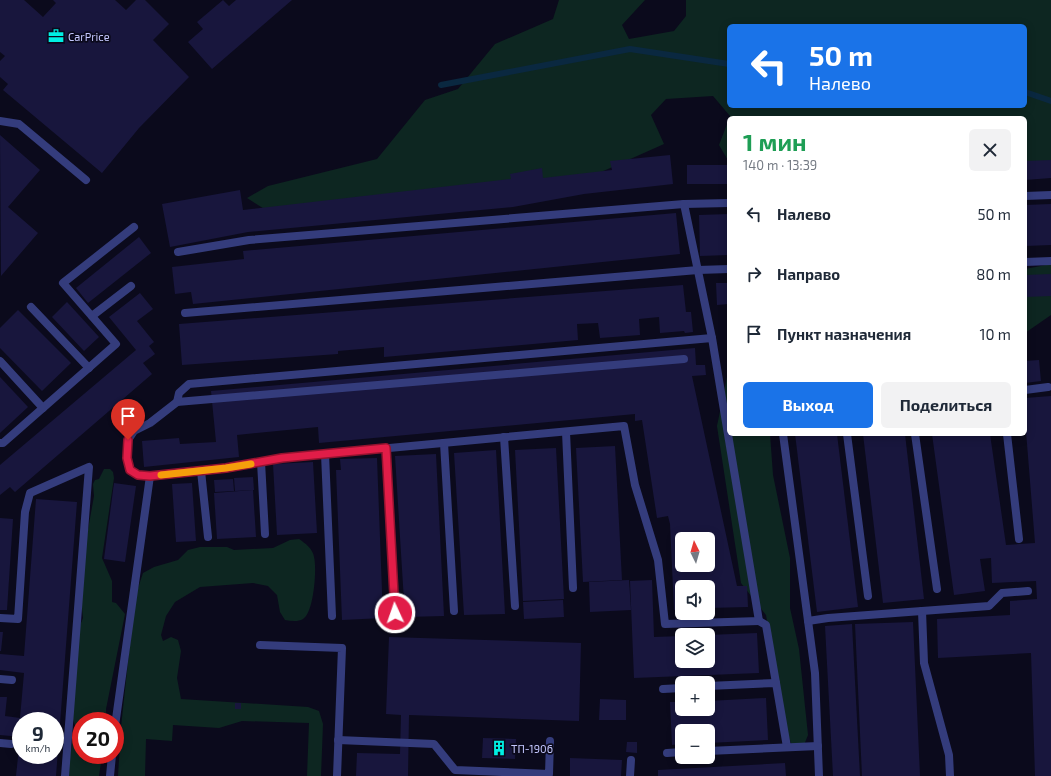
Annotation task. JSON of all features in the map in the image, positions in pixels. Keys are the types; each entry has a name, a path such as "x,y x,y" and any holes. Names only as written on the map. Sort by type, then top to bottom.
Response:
{"lane":[{"path":"0,121 19,124 86,180"},
{"path":"1027,196 1051,195"},
{"path":"178,252 249,240 684,204 727,203"},
{"path":"684,204 712,338 727,428"},
{"path":"0,443 43,408 116,344 63,283 134,227"},
{"path":"1027,262 1051,261"},
{"path":"185,313 698,270 727,269"},
{"path":"92,316 131,286"},
{"path":"31,307 89,368"},
{"path":"177,402 179,393 189,384 712,338"},
{"path":"684,358 177,402 150,423 134,431 128,440 127,458 130,470 138,475 150,476 201,471 325,454 624,426 635,485 658,560 665,624 759,621 766,625 787,747"},
{"path":"0,361 43,408"},
{"path":"1027,390 1048,387"},
{"path":"566,432 574,588"},
{"path":"728,436 759,621"},
{"path":"783,436 815,673 819,776"},
{"path":"847,436 868,596"},
{"path":"916,436 937,589"},
{"path":"1007,436 1019,539"},
{"path":"504,437 514,606"},
{"path":"444,443 454,611"},
{"path":"386,448 395,613"},
{"path":"325,454 332,616"},
{"path":"261,462 265,534"},
{"path":"0,618 18,619 25,512 30,493 89,467 65,776"},
{"path":"201,471 208,537"},
{"path":"117,712 150,476"},
{"path":"808,621 828,618 988,606 1002,593 1028,591"},
{"path":"922,611 924,663 949,755 950,776"},
{"path":"260,645 342,648 337,776"},
{"path":"0,679 12,680"},
{"path":"715,686 776,683"},
{"path":"663,689 675,688"},
{"path":"338,740 434,744 456,770 549,774 550,741"},
{"path":"0,743 11,744"},
{"path":"715,751 818,746"},
{"path":"667,753 675,752"},
{"path":"630,776 631,760"},
{"path":"110,776 111,764"}],"green space":[{"path":"559,0 645,0 622,25 629,39 674,31 686,16 686,0 1051,0 1051,166 1027,163 1027,116 730,116 713,96 666,99 651,115 664,144 599,173 266,210 247,198 268,186 377,159 425,100 458,89 495,44 553,19"},
{"path":"727,124 727,159 719,145"},
{"path":"1051,264 1051,315 1027,332 1027,269"},
{"path":"727,377 727,436 770,436 773,475 790,558 790,608 799,649 808,735 802,750 791,743 786,729 766,615 741,583 717,426"},
{"path":"104,469 110,469 113,472 114,478 102,558 112,581 112,602 116,603 125,614 106,712 72,712 79,628 83,618 79,580 94,496 93,484 95,480 99,479"},
{"path":"299,539 306,544 313,554 315,563 315,580 312,600 307,615 303,619 297,621 285,620 280,612 277,595 268,586 253,583 200,587 175,602 166,616 161,635 163,641 171,637 178,640 181,651 177,678 181,699 308,707 319,711 323,724 321,776 307,776 309,723 242,721 219,728 173,725 172,741 146,739 145,776 118,776 119,764 124,764 124,712 123,712 135,597 143,573 154,567 178,560 188,550 200,547 227,547 234,550 273,548 290,540"},
{"path":"72,744 72,764 101,764 99,776 67,776"}],"building":[{"path":"0,0 24,0 43,17 56,3 53,0 115,0 126,10 136,0 145,0 169,24 153,40 189,77 139,128 102,173 3,90 8,84 0,77 0,61 5,56 0,52"},
{"path":"223,0 229,6 236,0 292,0 212,69 188,42 203,29 197,22"},
{"path":"0,135 40,170 8,207 38,233 1,276"},
{"path":"670,155 673,184 584,194 513,207 248,232 170,247 162,204 240,190 243,210 511,179 510,174 542,168 543,178 612,170 610,161"},
{"path":"1051,160 1051,178 1027,180 1027,161"},
{"path":"687,165 727,165 727,184 687,184"},
{"path":"1051,204 1051,245 1027,246 1027,205"},
{"path":"676,213 680,254 193,304 191,292 175,294 172,267 244,259 243,251"},
{"path":"727,214 727,255 700,256 699,215"},
{"path":"139,237 151,253 88,303 76,288"},
{"path":"1051,274 1051,296 1027,297 1027,275"},
{"path":"716,283 727,283 727,304 717,305"},
{"path":"683,285 686,312 691,312 693,332 685,333 684,331 660,333 659,317 639,319 640,335 600,338 598,323 577,324 578,340 384,357 384,347 338,351 338,354 182,365 179,324"},
{"path":"140,293 153,309 137,321 154,342 149,346 155,354 143,363 152,374 15,492 10,487 0,495 0,465 136,350 109,317"},
{"path":"67,302 99,337 84,351 52,317"},
{"path":"18,310 71,363 42,391 0,348 0,328"},
{"path":"695,348 696,365 705,365 706,375 692,376 737,586 747,586 748,607 715,608 715,580 675,580 674,610 670,524 668,516 657,518 642,420 635,421 635,414 319,443 318,427 237,435 239,457 144,467 142,441 179,438 180,444 216,442 211,391"},
{"path":"1039,360 1041,381 1027,383 1027,361"},
{"path":"0,377 28,407 0,433"},
{"path":"1051,396 1051,776 1035,776 1031,653 938,658 937,619 1010,615 1010,601 1037,599 1036,581 992,583 991,558 980,559 985,591 954,595 932,436 990,436 1006,545 1035,543 1026,436 1027,398"},
{"path":"795,436 837,436 858,607 817,612"},
{"path":"863,436 905,436 924,599 883,603"},
{"path":"615,446 622,580 583,582 576,448"},
{"path":"556,448 564,599 523,601 515,450"},
{"path":"496,450 505,614 464,615 454,453"},
{"path":"436,454 444,616 405,617 395,456"},
{"path":"377,458 383,618 342,620 336,470 341,470 340,459"},
{"path":"313,462 317,533 277,535 273,464"},
{"path":"253,477 254,490 235,491 234,478"},
{"path":"233,479 234,491 215,492 214,480"},
{"path":"114,483 136,486 125,562 104,559"},
{"path":"192,483 196,541 176,542 172,484"},
{"path":"253,490 256,537 217,539 214,493"},
{"path":"36,499 77,502 61,712 21,712 24,673 0,670 0,654 24,656"},
{"path":"0,518 13,519 7,610 0,610"},
{"path":"629,580 631,610 590,612 589,582"},
{"path":"652,580 654,637 675,636 675,668 715,668 715,635 757,633 759,673 634,678 630,581"},
{"path":"563,600 564,617 524,619 523,602"},
{"path":"913,622 920,776 862,776 855,624"},
{"path":"852,624 860,776 833,776 825,626"},
{"path":"0,632 3,632 1,651 0,651"},
{"path":"389,637 581,643 579,721 409,715 408,776 356,776 357,753 400,754 401,715 386,714"},
{"path":"0,697 7,697 5,716 12,717 12,736 0,735"},
{"path":"766,698 768,740 715,743 715,724 675,724 675,745 672,745 670,702 675,702 675,716 715,716 715,701"},
{"path":"600,699 626,700 626,720 599,720"},
{"path":"235,703 241,703 241,709 235,709"},
{"name":"ТП-1906","path":"483,738 516,739 515,759 482,758"},
{"path":"627,742 637,742 637,753 626,752"},
{"path":"570,758 622,760 621,776 570,776"},
{"path":"785,763 786,776 658,776 658,770"},
{"path":"17,764 57,764 56,776 16,776"}],"waterway":[{"path":"441,85 630,49 727,64"},
{"path":"1027,93 1051,101"}],"slow traffic":[{"path":"161,475 251,464"}],"place":[{"name":"CarPrice","path":"56,36"},
{"name":"ТП-1906","path":"499,748"}],"route":[{"path":"128,440 127,458 130,470 138,475 150,476 226,468 282,458 386,448 395,613"}]}
